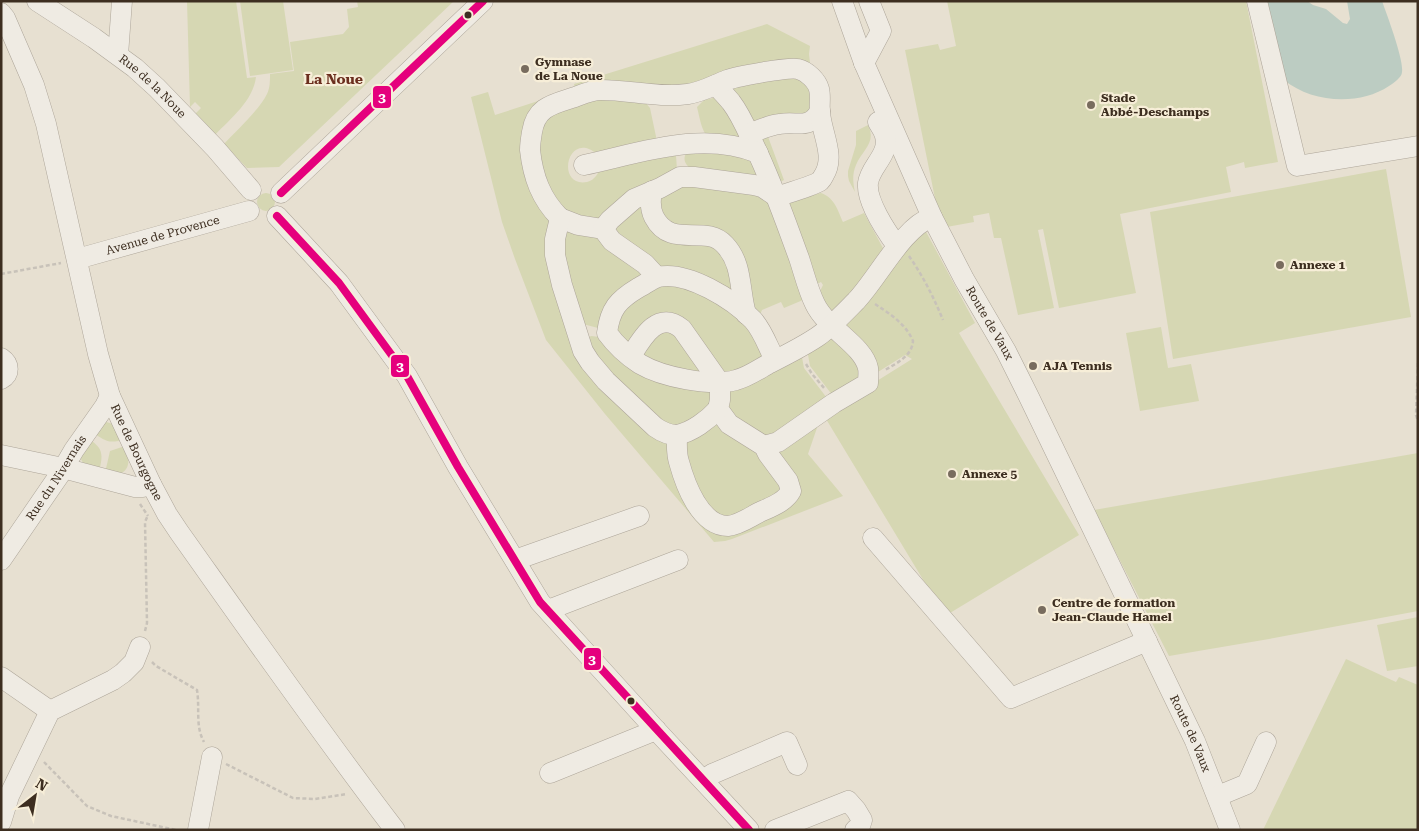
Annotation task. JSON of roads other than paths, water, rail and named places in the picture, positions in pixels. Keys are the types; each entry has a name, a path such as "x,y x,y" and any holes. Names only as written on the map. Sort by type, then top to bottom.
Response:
{"street":[{"name":"Rue de la Noue","path":"37,1 118,55 157,88 251,190"},
{"path":"118,55 122,1"},
{"path":"280,193 482,1"},
{"path":"834,1 834,14 843,43 856,77 885,136 884,153 870,174 868,190 874,208 886,230 898,245"},
{"name":"Route de Vaux","path":"842,1 864,63 932,217 964,279 1006,351 1028,395 1195,741 1230,830"},
{"path":"1257,1 1297,166 1418,146"},
{"path":"864,63 881,30 870,2"},
{"name":"Rue de Bourgogne","path":"6,9 46,124 98,354 110,396 151,484 179,532 283,679 395,830"},
{"path":"657,277 646,264 612,241 603,229 578,225 560,218 540,193 532,164 530,146 531,133 537,115 542,110 558,102 595,90 669,96 689,94 728,80 756,74 798,69 815,81 819,90 820,112 828,149 828,163 825,174 820,181 777,196"},
{"path":"716,85 730,100 749,134 777,196 814,302 830,325 862,355 868,368 868,383 778,442 764,446"},
{"path":"749,134 770,126 806,124 812,122 820,112"},
{"path":"584,165 677,145 701,143 737,147 758,154"},
{"path":"677,145 683,177"},
{"path":"603,229 610,220 634,200 683,177 694,176 754,185 762,187 777,196"},
{"path":"266,184 277,188 280,193 283,201 282,209 277,216 270,220 262,220 254,217 249,211 248,197 251,190 256,187 266,184"},
{"path":"652,191 650,198 652,214 662,228 676,235 711,236 719,239 728,249 733,256 738,270 746,314"},
{"name":"Avenue de Provence","path":"77,259 249,211"},
{"path":"277,216 339,283 407,376 458,467 544,606 749,830"},
{"path":"775,360 761,330 746,314 710,288 679,277 657,277 630,293 618,304 610,316 607,333 615,343 639,363 662,373 694,380 720,382 737,380 746,376 816,338 862,294 898,245 923,220 932,217"},
{"path":"560,218 555,239 555,255 583,351 590,362 606,381 661,432 677,435 689,431 718,409 720,382 682,329 675,324 669,322 652,327 641,339 631,356"},
{"path":"577,332 607,333"},
{"path":"1,358 8,368 6,375 1,379"},
{"name":"Rue du Nivernais","path":"1,560 110,396"},
{"path":"677,435 678,461 693,498 698,508 715,522 729,526 739,523 786,499 791,491 788,481 764,446 729,424 718,409"},
{"path":"1,455 63,468 135,487 151,484"},
{"path":"515,560 639,516"},
{"path":"873,538 1011,698 1147,641"},
{"path":"544,606 678,560"},
{"path":"544,606 619,572"},
{"path":"1,822 9,796 50,711 124,673 134,662 140,647"},
{"path":"1,677 50,711"},
{"path":"550,773 656,730"},
{"path":"703,780 712,774 787,742 797,765"},
{"path":"1218,796 1247,784 1266,742"},
{"path":"198,830 212,757"},
{"path":"775,830 848,802 862,820 860,826 855,830"}],"place":[{"name":"Gymnase de La Noue","path":"525,69"},
{"name":"Stade Abbé-Deschamps","path":"1091,105"},
{"name":"Annexe 1","path":"1280,265"},
{"name":"AJA Tennis","path":"1033,366"},
{"name":"Annexe 5","path":"952,474"},
{"name":"Centre de formation Jean-Claude Hamel","path":"1042,610"}],"district":[{"name":"La Noue","path":"334,79"}]}
